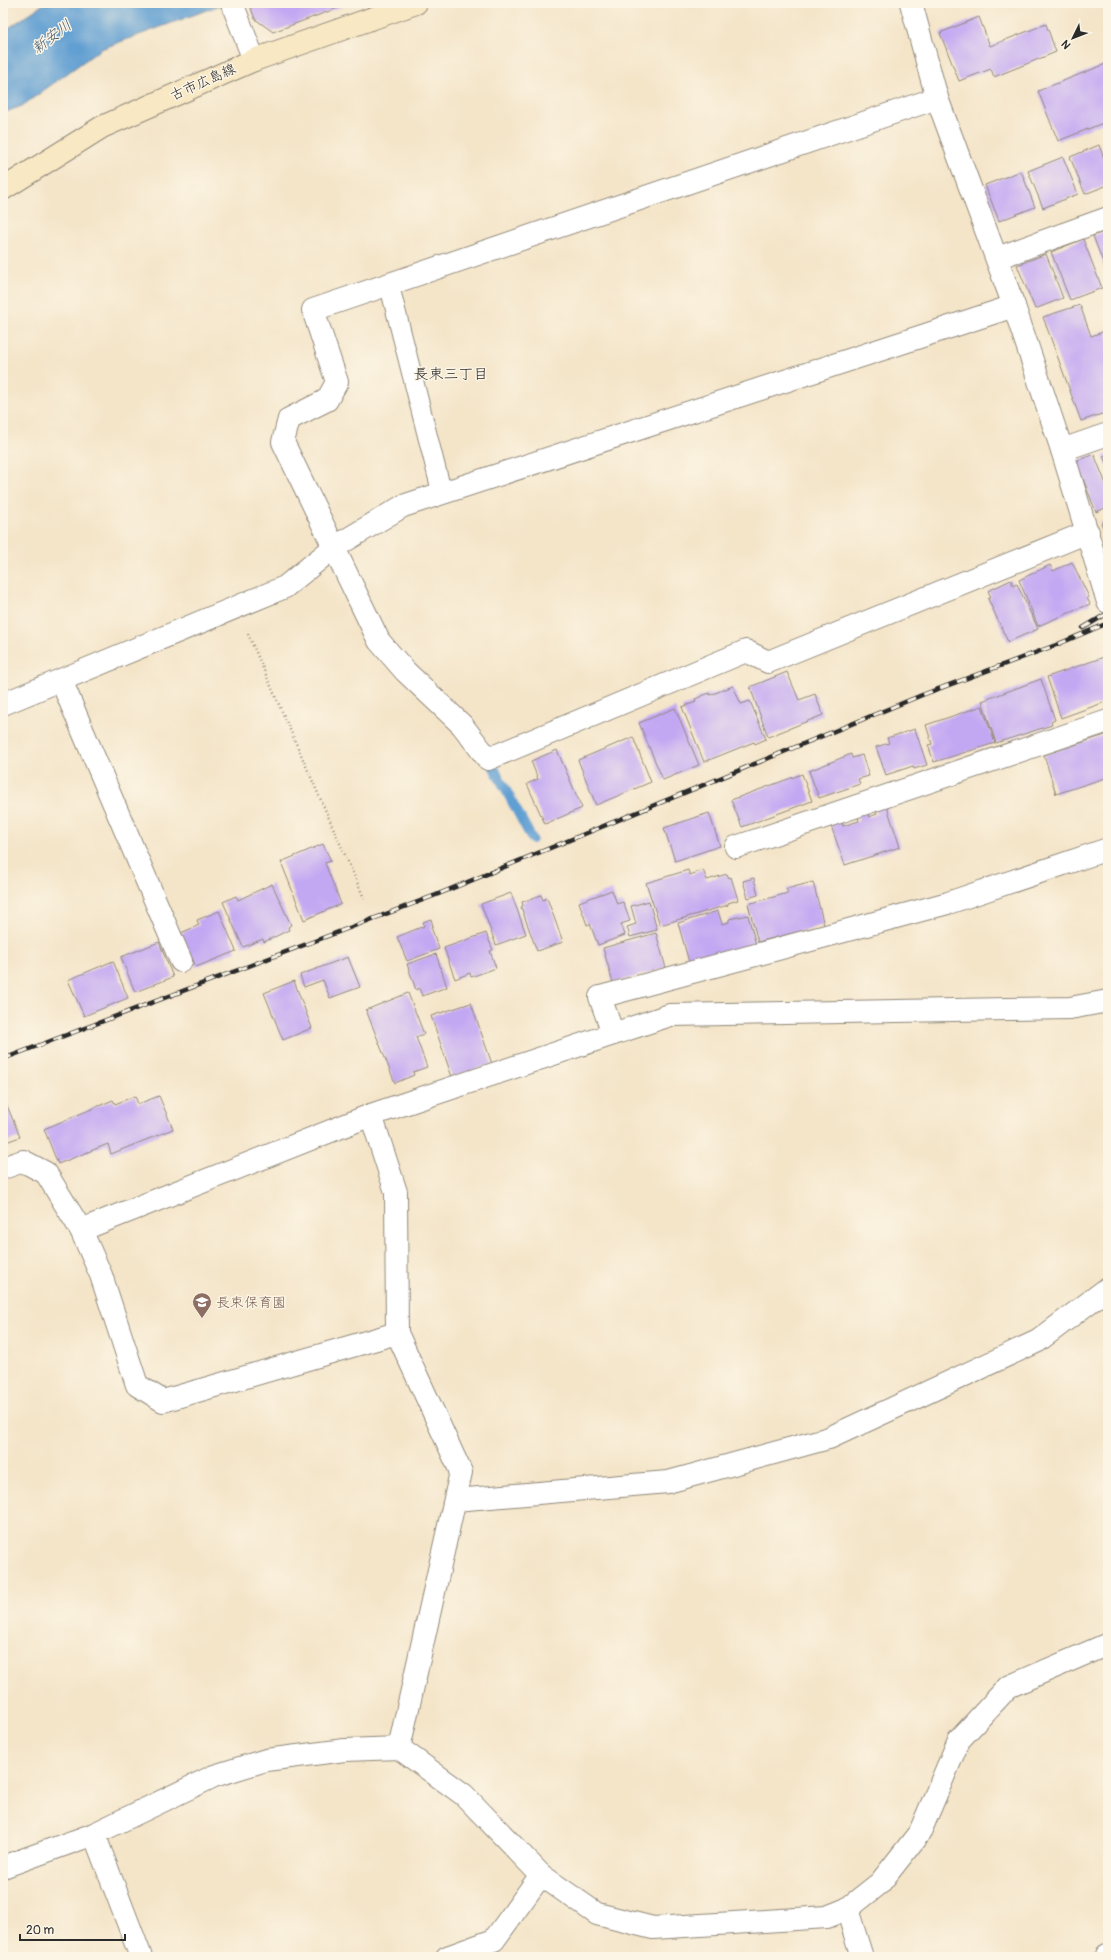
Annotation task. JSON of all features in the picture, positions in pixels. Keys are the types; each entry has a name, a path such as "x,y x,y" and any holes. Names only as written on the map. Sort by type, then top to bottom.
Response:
{"main road":[{"name":"古市広島線","path":"3,189 102,127 254,60 416,3"}],"street":[{"path":"232,3 254,60"},
{"path":"911,3 938,98 1014,306 1062,450 1108,602"},
{"path":"938,98 313,310 337,382 328,400 289,419 283,442 379,641 405,671 462,725 488,759 746,651 768,662 1088,532"},
{"path":"997,258 1108,218"},
{"path":"3,704 285,587 334,548 403,506 1014,306"},
{"path":"1062,450 1108,434"},
{"path":"61,680 181,961"},
{"path":"736,847 1108,721"},
{"path":"613,1034 600,997 948,903 1108,849"},
{"path":"81,1230 371,1115 670,1015 1070,1008 1108,1001"},
{"path":"371,1115 396,1192 397,1333 461,1472 399,1748"},
{"path":"3,1168 23,1161 46,1173 81,1230 101,1275 137,1385 164,1401 397,1333"},
{"path":"455,1500 668,1482 829,1438 1038,1341 1108,1288"},
{"path":"3,1867 94,1834 214,1776 266,1760 345,1750 399,1748 464,1795 541,1875 597,1914 653,1928 827,1916 847,1909 880,1883 920,1832 959,1740 1008,1687 1108,1644"},
{"path":"94,1834 141,1957"},
{"path":"447,1957 494,1940 541,1875"},
{"path":"847,1909 862,1957"}],"lane":[{"path":"388,284 442,492"}],"path":[{"path":"236,607 364,898"}],"water":[{"name":"新安川","path":"45,3 226,3 101,49 22,106 3,113 3,32"}],"building":[{"path":"249,3 351,3 273,32 255,19"},
{"path":"979,17 990,46 1046,24 1056,52 994,77 991,69 959,81 940,33"},
{"path":"1108,63 1108,121 1058,141 1038,91"},
{"path":"1099,145 1108,169 1108,185 1085,194 1070,157"},
{"path":"1063,157 1078,194 1043,208 1028,171"},
{"path":"1021,171 1035,207 999,221 985,185"},
{"path":"1108,230 1108,275 1093,236"},
{"path":"1083,239 1102,288 1070,300 1051,252"},
{"path":"1046,254 1063,298 1035,309 1017,265"},
{"path":"1080,305 1091,336 1108,330 1108,412 1081,421 1043,317"},
{"path":"1094,454 1108,489 1108,507 1096,512 1076,461"},
{"path":"1108,454 1108,468 1103,456"},
{"path":"1108,520 1108,540 1101,523"},
{"path":"1072,562 1089,597 1087,598 1090,604 1038,626 1019,580 1050,565 1053,571"},
{"path":"1011,580 1013,586 1017,584 1038,629 1008,642 988,599 991,597 988,591"},
{"path":"1104,657 1108,668 1108,701 1061,718 1047,677"},
{"path":"787,672 799,700 815,694 823,715 768,737 750,687"},
{"path":"1041,679 1055,720 1051,722 1052,725 996,743 982,701"},
{"path":"733,686 741,704 750,701 766,739 755,744 754,742 704,762 682,707 696,702 695,699 709,693 710,695"},
{"path":"982,706 995,743 934,762 928,745 932,744 926,725"},
{"path":"675,708 699,765 663,780 639,723"},
{"path":"915,729 927,765 914,769 913,766 886,775 876,747 889,743 887,738"},
{"path":"1108,734 1108,777 1056,794 1044,755"},
{"path":"633,737 651,782 596,805 578,760"},
{"path":"557,750 582,808 545,824 527,784 538,779 531,761"},
{"path":"851,754 852,758 862,755 869,776 858,779 860,784 819,798 809,771"},
{"path":"802,774 812,801 742,827 731,800"},
{"path":"886,804 900,847 845,865 830,823 841,820 843,826 859,821 857,814 867,810 869,817 877,814 875,808"},
{"path":"709,813 720,846 675,861 664,828"},
{"path":"323,844 331,861 325,863 341,904 304,920 281,862"},
{"path":"688,870 690,875 703,870 707,880 727,874 729,878 731,877 738,900 728,903 728,905 660,925 646,883"},
{"path":"754,878 758,895 748,898 743,881"},
{"path":"813,882 824,925 758,942 748,904 788,893 786,889"},
{"path":"272,884 291,925 288,927 289,930 264,942 263,939 243,947 223,902 236,896 238,900"},
{"path":"612,890 617,904 623,902 630,921 621,924 625,935 598,945 590,924 587,925 579,902"},
{"path":"511,893 526,934 496,945 481,904"},
{"path":"541,895 543,900 547,898 563,942 537,951 521,907 523,906 522,902"},
{"path":"649,901 657,930 630,937 627,927 636,924 631,906"},
{"path":"219,911 236,951 196,967 181,933 199,925 197,920"},
{"path":"718,911 722,924 729,922 729,919 748,915 756,945 689,962 678,923"},
{"path":"431,919 433,926 431,927 439,949 407,961 397,937 424,926 423,922"},
{"path":"486,933 493,950 490,951 496,968 471,977 470,973 455,979 444,948"},
{"path":"656,933 666,968 613,983 603,948"},
{"path":"159,942 173,977 135,992 121,957"},
{"path":"436,954 447,987 422,996 419,988 416,990 407,964"},
{"path":"348,957 360,987 330,998 323,980 304,987 300,975"},
{"path":"113,961 128,998 84,1016 68,980"},
{"path":"294,981 312,1028 283,1040 264,993"},
{"path":"408,993 424,1034 416,1037 427,1067 413,1072 414,1075 395,1083 366,1010"},
{"path":"471,1003 492,1064 452,1077 431,1016"},
{"path":"3,1096 20,1137 3,1143"},
{"path":"135,1096 138,1104 159,1096 173,1129 111,1154 108,1144 58,1164 44,1129 113,1100 115,1104"}],"waterway":[{"path":"492,764 532,839"}],"railway":[{"path":"1083,628 1108,613"},
{"path":"3,1059 436,895 922,695 1056,645 1108,623"}],"place":[{"name":"長束保育園","path":"202,1319"}],"district":[{"name":"長束三丁目","path":"451,374"}]}
